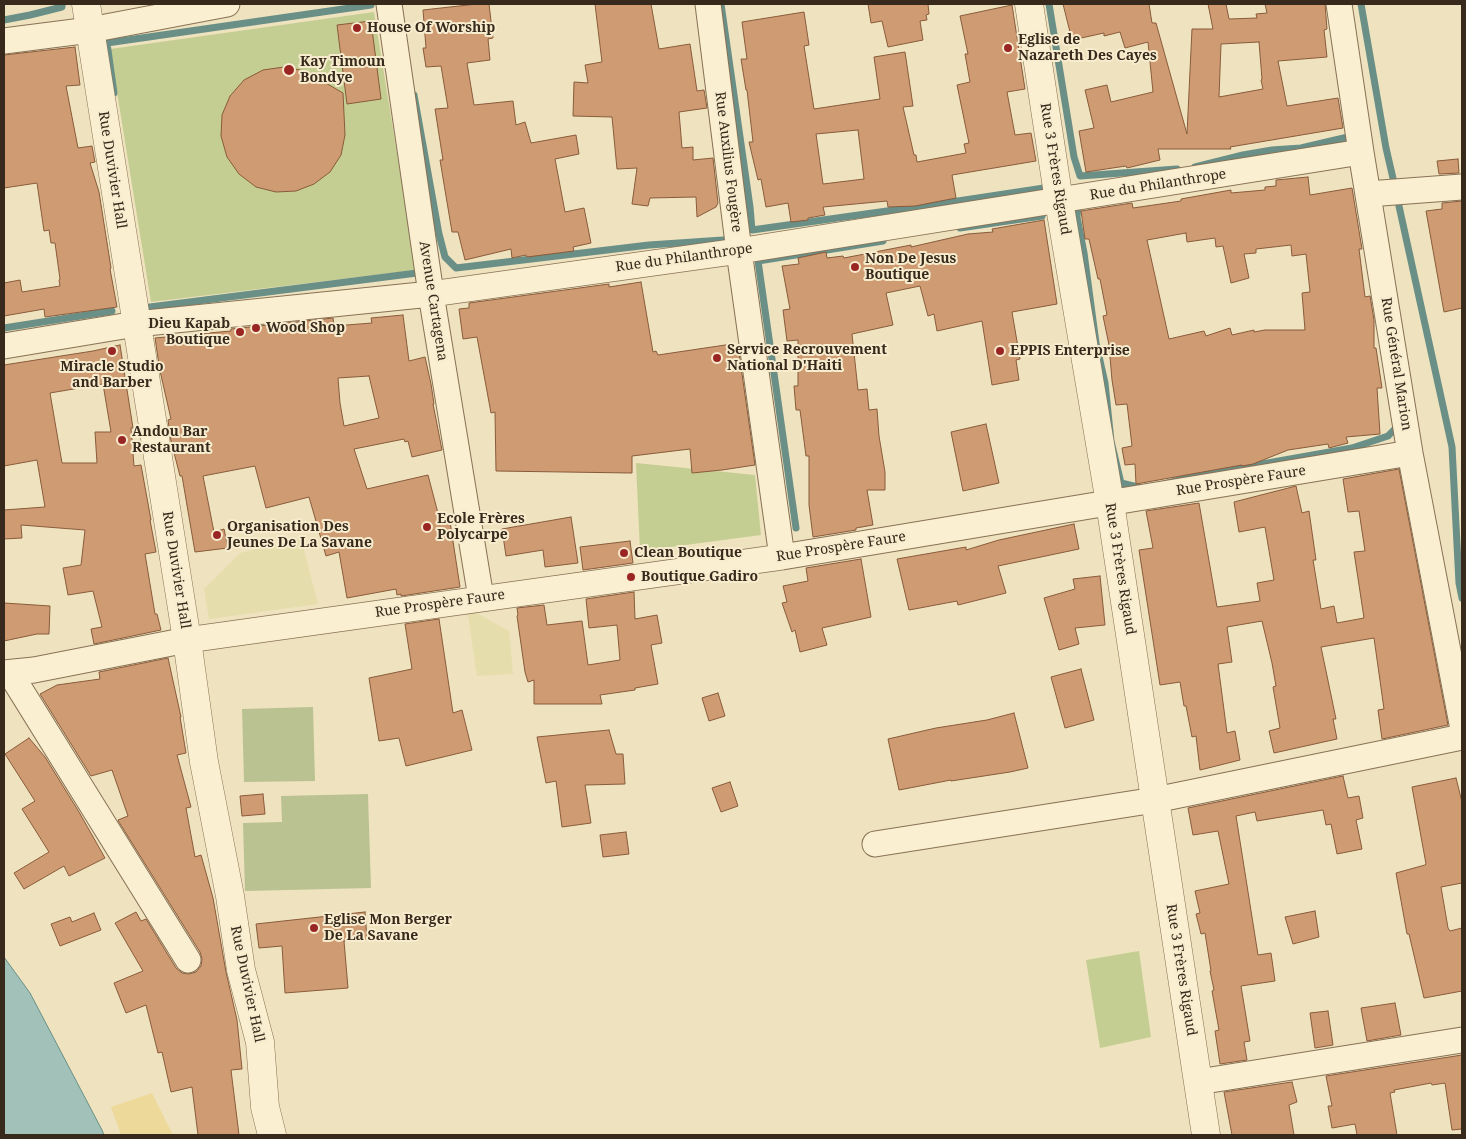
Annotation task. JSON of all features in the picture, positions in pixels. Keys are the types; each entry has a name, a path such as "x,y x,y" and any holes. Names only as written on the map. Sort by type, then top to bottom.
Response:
{"street":[{"path":"4,41 88,17 227,4"},
{"name":"Avenue Cartagena","path":"389,4 431,294 481,598"},
{"name":"Rue Auxilius Fougère","path":"708,4 739,250 782,557"},
{"name":"Rue 3 Frères Rigaud","path":"1029,4 1059,201 1110,502 1206,1135"},
{"name":"Rue Général Marion","path":"1339,4 1410,453 1462,724"},
{"name":"Rue Duvivier Hall","path":"88,17 187,640 204,762 230,896 241,970 260,1042 265,1107 272,1135"},
{"name":"Rue du Philanthrope","path":"4,346 136,324 431,294 739,250 1361,152"},
{"path":"1368,194 1462,187"},
{"name":"Rue Prospère Faure","path":"7,673 34,670 187,640 782,557 1410,453"},
{"path":"7,673 188,960"},
{"path":"875,844 1155,800 1462,737"},
{"path":"1198,1082 1462,1040"}],"shaded area":[{"path":"301,539 318,604 209,619 204,589 240,553"},
{"path":"467,608 509,631 513,674 477,676"}],"green space":[{"path":"374,12 416,270 151,302 110,49"},
{"path":"636,463 755,475 761,535 640,551"},
{"path":"313,707 315,781 244,782 242,709"},
{"path":"368,794 371,888 245,891 243,823 282,822 281,796"},
{"path":"1139,951 1151,1037 1100,1048 1086,960"}],"sand":[{"path":"152,1093 173,1135 121,1135 111,1107"}],"water":[{"path":"4,957 30,993 104,1135 4,1135"}],"building":[{"path":"489,4 493,38 488,39 490,60 467,63 474,105 513,101 516,125 525,122 531,143 576,135 579,154 555,159 565,212 584,208 591,243 573,247 574,251 512,258 511,249 465,260 458,232 452,232 440,160 443,160 435,109 448,108 441,66 426,67 423,48 426,48 423,10"},
{"path":"595,4 651,4 659,49 690,44 697,91 704,90 707,108 679,112 682,148 693,147 693,160 713,158 718,203 716,207 697,217 696,197 650,198 648,206 632,204 637,168 617,169 612,117 573,116 574,82 588,83 585,65 602,62"},
{"path":"868,4 928,4 929,14 926,15 927,20 920,21 923,40 888,47 882,21 871,23"},
{"path":"1063,4 1149,4 1152,23 1156,23 1187,134 1192,29 1213,29 1208,4 1226,4 1229,19 1257,18 1256,14 1267,13 1265,4 1325,4 1327,29 1324,30 1327,57 1278,61 1287,106 1338,98 1343,128 1230,147 1231,149 1158,149 1160,160 1127,168 1126,166 1086,172 1079,131 1094,128 1085,90 1107,85 1111,102 1153,92 1148,42 1125,48 1120,32 1104,36 1104,33 1072,40","holes":["1259,42 1263,89 1219,97 1221,44"]},
{"path":"1012,5 1025,89 1007,92 1015,135 1031,133 1036,161 952,175 956,198 915,206 888,207 887,201 823,207 825,215 791,222 788,203 766,207 761,179 758,180 749,142 753,142 747,90 741,59 747,59 742,22 804,12 809,45 804,46 814,109 880,99 874,57 905,52 913,106 903,107 917,162 966,153 964,144 969,143 957,85 970,82 965,54 968,54 960,16","holes":["858,130 864,179 823,184 816,134"]},
{"path":"371,21 381,99 347,104 337,25"},
{"path":"75,47 80,85 66,86 78,148 92,146 95,162 90,163 99,192 117,307 45,317 44,309 4,316 4,283 20,280 22,292 60,286 60,279 55,243 51,243 49,230 44,231 37,183 4,188 4,55"},
{"path":"284,67 305,71 343,93 345,135 341,155 330,172 314,184 296,191 276,192 256,187 239,174 227,157 221,136 222,115 230,96 244,80 263,70"},
{"path":"1458,159 1459,173 1439,174 1437,161"},
{"path":"1308,177 1310,195 1352,188 1362,249 1359,249 1365,297 1370,296 1374,320 1374,348 1376,348 1382,388 1377,388 1380,434 1346,437 1348,443 1329,448 1328,444 1288,450 1253,464 1136,484 1135,464 1125,465 1122,448 1132,446 1127,404 1116,405 1109,345 1103,316 1107,315 1089,239 1085,239 1081,211 1132,203 1133,208 1181,201 1181,199 1231,190 1231,193 1265,190 1265,187 1276,186 1276,180","holes":["1186,233 1187,242 1215,238 1216,247 1223,246 1231,283 1249,278 1244,254 1256,253 1256,249 1291,245 1292,256 1306,254 1310,292 1302,293 1305,330 1265,330 1254,332 1254,330 1232,335 1230,328 1206,336 1204,331 1169,339 1147,240"]},
{"path":"1462,201 1462,308 1444,312 1426,211 1442,209 1442,203"},
{"path":"1044,220 1057,304 1012,312 1020,359 1016,360 1019,380 992,385 982,321 937,331 934,314 928,316 920,286 886,293 893,325 852,334 858,390 867,389 869,410 877,409 885,472 885,490 867,490 873,525 856,528 856,530 813,537 809,505 809,456 806,456 800,410 796,410 794,386 798,386 798,340 787,341 783,310 790,309 782,266 799,264 798,258 826,252 827,258 843,256 844,258 911,245 911,247 968,234 993,232 992,229"},
{"path":"641,282 653,352 656,351 658,355 732,344 733,348 738,346 755,465 692,473 690,449 632,456 632,473 496,471 495,412 491,413 477,337 463,339 459,309 469,308 469,303 609,284 609,287"},
{"path":"403,315 409,361 425,357 442,450 412,457 408,441 405,442 404,439 354,449 367,489 428,475 439,517 449,515 460,587 401,596 401,594 397,595 396,589 347,598 339,552 326,556 309,497 266,508 255,466 203,476 214,532 224,529 228,548 195,552 182,476 180,476 171,441 168,420 171,419 155,338 231,331 231,329 333,318 334,326 372,323 371,318","holes":["369,376 379,418 344,426 338,378"]},
{"path":"120,345 133,428 131,428 134,466 141,465 156,552 145,554 155,614 157,614 161,630 94,644 91,629 102,627 93,591 68,595 63,568 81,565 85,530 21,525 22,538 4,539 4,510 45,507 37,460 4,466 4,365","holes":["103,384 111,432 95,432 97,463 62,463 50,393"]},
{"path":"986,424 999,483 963,491 951,432"},
{"path":"1399,469 1448,725 1382,739 1378,710 1384,709 1374,638 1321,647 1336,719 1333,719 1337,739 1274,753 1269,731 1280,728 1273,687 1276,686 1262,621 1227,627 1232,662 1218,664 1227,733 1235,731 1240,760 1200,770 1196,736 1192,737 1180,682 1160,685 1139,550 1153,548 1146,511 1199,503 1217,607 1260,601 1257,583 1274,580 1265,527 1239,532 1234,502 1296,486 1302,513 1309,511 1316,560 1313,560 1321,609 1334,606 1337,623 1364,618 1354,552 1365,551 1359,511 1348,512 1343,479"},
{"path":"571,517 578,563 545,567 543,550 506,556 502,529"},
{"path":"1074,524 1079,549 998,566 1006,593 958,605 957,601 909,610 897,559 966,547 966,550 999,540"},
{"path":"630,541 633,563 583,570 580,547"},
{"path":"861,559 871,617 822,628 827,645 800,652 795,630 792,632 782,603 787,602 783,586 808,581 806,568"},
{"path":"1100,576 1105,625 1075,628 1079,644 1059,650 1044,598 1075,589 1073,579"},
{"path":"634,592 635,619 657,615 662,643 651,645 658,684 635,688 635,690 600,695 602,704 534,704 534,680 528,682 525,672 517,608 544,605 547,625 582,621 588,665 620,660 617,625 589,628 586,599"},
{"path":"4,603 50,606 49,634 37,634 4,641"},
{"path":"439,619 453,713 462,710 472,750 406,766 399,738 379,741 369,678 412,669 405,624"},
{"path":"168,658 181,717 186,753 177,755 191,807 186,808 195,857 201,855 213,898 226,972 237,1020 242,1069 231,1070 239,1135 198,1135 192,1087 171,1092 162,1052 158,1053 146,1005 126,1013 114,983 143,971 115,923 136,912 141,921 146,919 176,968 182,973 196,972 201,966 202,959 200,952 118,820 128,816 112,770 91,776 40,694 57,685 100,679 99,672"},
{"path":"1081,669 1094,720 1065,728 1051,677"},
{"path":"718,693 725,716 709,721 702,698"},
{"path":"1014,713 1028,768 899,790 888,739"},
{"path":"609,730 616,754 623,754 625,784 585,785 591,823 562,827 556,781 546,783 537,737"},
{"path":"29,738 45,757 105,858 69,876 64,866 24,889 14,873 49,852 22,809 35,801 5,754"},
{"path":"1343,776 1348,798 1359,796 1363,818 1356,820 1362,849 1337,854 1331,824 1326,825 1323,810 1257,821 1255,812 1236,816 1258,955 1271,953 1275,981 1241,986 1250,1041 1244,1042 1247,1060 1220,1064 1215,1031 1219,1030 1212,991 1214,990 1205,933 1201,934 1196,914 1200,913 1195,891 1229,884 1218,831 1193,835 1188,808"},
{"path":"1456,778 1462,802 1462,883 1441,887 1448,928 1450,931 1462,928 1462,991 1424,998 1409,934 1407,934 1396,873 1426,864 1412,787"},
{"path":"730,782 738,806 721,812 712,788"},
{"path":"263,794 265,814 242,816 240,796"},
{"path":"626,832 629,854 603,857 600,835"},
{"path":"1315,911 1319,937 1293,944 1285,917"},
{"path":"365,912 367,939 344,941 348,988 285,993 282,946 259,948 256,924"},
{"path":"94,913 101,930 60,946 51,924 70,917 72,922"},
{"path":"1395,1003 1401,1035 1367,1041 1361,1008"},
{"path":"1328,1011 1333,1045 1315,1048 1310,1013"},
{"path":"1462,1055 1462,1129 1452,1130 1445,1083 1432,1085 1431,1083 1394,1090 1395,1092 1390,1093 1397,1135 1357,1135 1355,1124 1332,1128 1328,1106 1332,1106 1326,1076"},
{"path":"1292,1082 1297,1102 1289,1105 1294,1135 1232,1135 1224,1092"}],"waterway":[{"path":"4,20 62,7 62,4"},
{"path":"721,4 752,230 1044,188 1046,182"},
{"path":"1049,4 1074,157 1080,176 1177,169"},
{"path":"1361,4 1386,148 1395,187"},
{"path":"114,93 107,43 371,5"},
{"path":"414,95 439,234 445,257 456,268 649,245 723,240"},
{"path":"1195,167 1243,155 1301,148 1348,137 1352,134"},
{"path":"1350,161 1357,171 1398,426 1388,436 1352,448 1189,477 1146,489 1121,483 1111,441 1105,383 1096,343 1084,253 1077,217 1078,204 1220,184 1350,161"},
{"path":"1397,197 1452,447 1459,583 1462,598"},
{"path":"960,228 1042,216"},
{"path":"796,528 758,261 883,241"},
{"path":"150,307 417,273"},
{"path":"4,328 112,311"}],"place":[{"name":"House Of Worship","path":"357,28"},
{"name":"Eglise de Nazareth Des Cayes","path":"1008,48"},
{"name":"Kay Timoun Bondye","path":"289,70"},
{"name":"Non De Jesus Boutique","path":"855,267"},
{"name":"Wood Shop","path":"256,328"},
{"name":"Dieu Kapab Boutique","path":"240,332"},
{"name":"Miracle Studio and Barber","path":"112,351"},
{"name":"EPPIS Enterprise","path":"1000,351"},
{"name":"Service Recrouvement National D'Haiti","path":"717,358"},
{"name":"Andou Bar Restaurant","path":"122,440"},
{"name":"Ecole Frères Polycarpe","path":"427,527"},
{"name":"Organisation Des Jeunes De La Savane","path":"217,535"},
{"name":"Clean Boutique","path":"624,553"},
{"name":"Boutique Gadiro","path":"631,577"},
{"name":"Eglise Mon Berger De La Savane","path":"314,928"}]}
